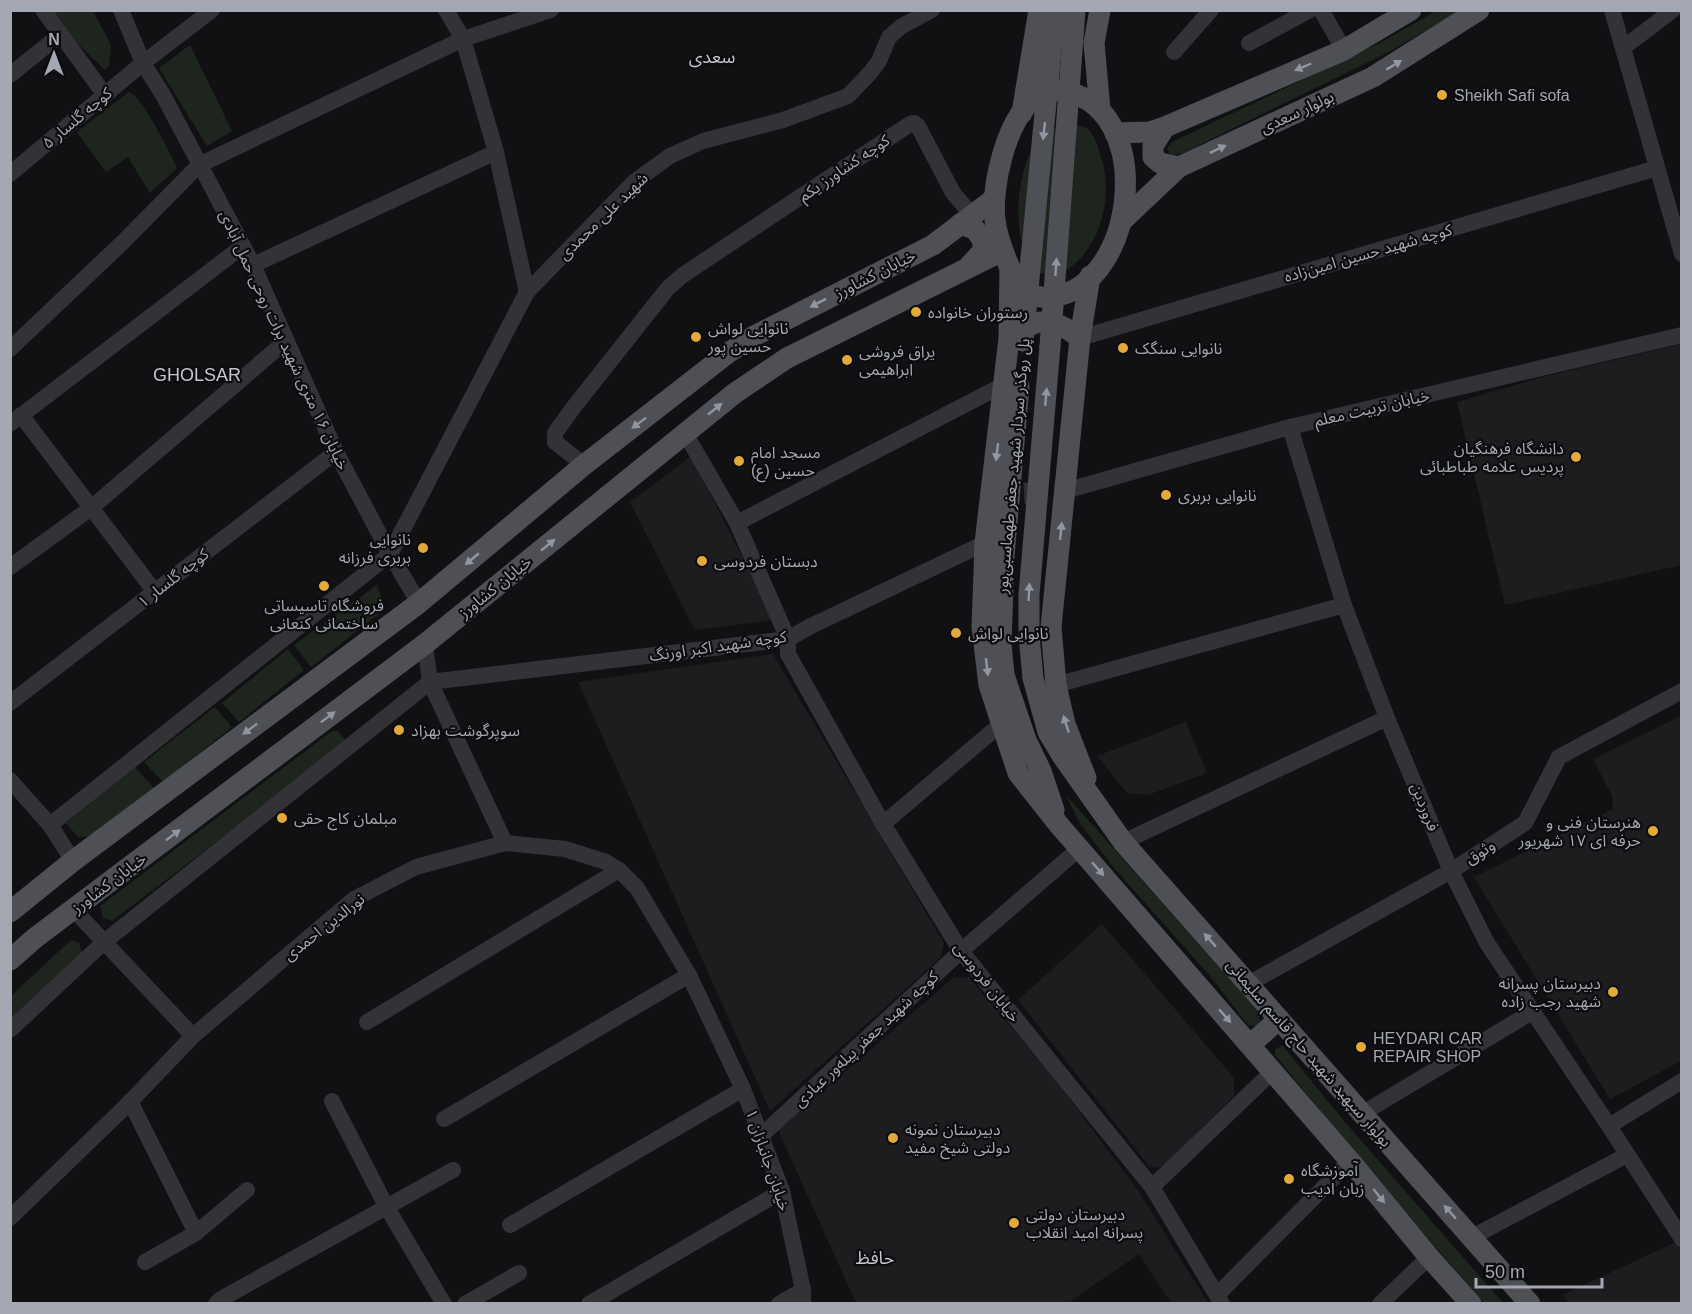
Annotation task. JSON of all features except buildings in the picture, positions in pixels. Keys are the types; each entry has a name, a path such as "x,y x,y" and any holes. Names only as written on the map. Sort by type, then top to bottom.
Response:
{"main road":[{"path":"1016,340 1006,259 994,218 994,199 1001,160 1022,112 1039,10"},
{"name":"پل روگذر سردار شهید جعفر طهماسبی‌پور","path":"1055,10 1016,340 1000,618 1004,675 1059,825"},
{"name":"پل روگذر سردار شهید جعفر طهماسبی‌پور","path":"1076,10 1029,595 1029,636 1033,678 1048,732 1093,799"},
{"path":"1100,10 1094,43 1100,110"},
{"path":"1115,133 1150,132 1165,127 1344,50 1411,10"},
{"name":"بولوار سعدی","path":"1122,221 1179,167 1373,77 1479,10"},
{"path":"1035,39 1046,54 1060,58 1078,54 1094,43"},
{"path":"1006,259 1024,291 1038,297 1061,297 1080,286 1090,276 1113,244 1122,221 1126,196 1122,153 1115,133 1100,110 1077,94 1056,90 1034,99 1022,112"},
{"path":"1165,127 1152,146 1153,157 1160,163 1179,167"},
{"name":"خیابان کشاورز","path":"11,911 73,861 419,603 584,465 728,353 754,336 933,245 994,199"},
{"path":"966,220 983,241 983,251 968,268"},
{"name":"خیابان کشاورز","path":"10,960 35,938 425,644 735,393 787,358 968,268 1006,259"},
{"path":"1090,276 1080,338 1051,627 1056,684 1065,724 1093,799"},
{"path":"1080,338 1064,325 1044,321 1025,326 1016,340 1005,384 986,543 982,627 989,684 1018,773 1059,825 1471,1304"},
{"name":"بولوار سپهبد شهید حاج قاسم سلیمانی","path":"1093,799 1124,842 1530,1304"},
{"path":"11,911 35,938"},
{"path":"1250,1045 1279,1018"}],"street":[{"path":"43,10 105,94"},
{"name":"خیابان ۱۶ متری شهید برات روحی حمل آبادی","path":"121,10 144,63 163,94 253,265 336,452 390,554 419,603"},
{"name":"کوچه گلسار ۵","path":"10,174 105,94 212,10"},
{"path":"446,10 463,39 496,152 527,292"},
{"path":"10,349 122,243 199,165 463,39 551,10"},
{"name":"شهید علی محمدی","path":"390,554 527,292 634,182 670,156 703,141 783,120 848,96 870,74 879,61 889,37 902,26 932,10"},
{"path":"1174,52 1212,10"},
{"path":"1249,43 1310,10"},
{"path":"1321,10 1344,50"},
{"path":"1612,10 1682,254"},
{"path":"1623,48 1673,10"},
{"path":"10,75 61,34"},
{"name":"کوچه کشاورز یکم","path":"584,465 555,442 555,433 668,288 682,275 912,123 918,126 966,220"},
{"path":"253,265 496,152"},
{"name":"کوچه شهید حسین امین‌زاده","path":"1080,338 1657,168"},
{"path":"155,592 91,508 16,419 243,246"},
{"name":"خیابان تربیت معلم","path":"1065,491 1290,428 1682,335"},
{"path":"10,567 91,508 286,341"},
{"path":"737,523 1005,384"},
{"name":"فروردین","path":"1290,428 1344,605 1387,718 1451,871 1487,943 1680,1232"},
{"name":"خیابان فردوسی","path":"685,433 737,523 789,639 788,654 883,824 961,951 1152,1187 1219,1299"},
{"name":"کوچه گلسار ۱","path":"10,703 336,452"},
{"name":"کوچه شهید اکبر اورنگ","path":"430,682 789,639 809,627 986,543"},
{"path":"50,825 390,554"},
{"path":"1056,684 1344,605"},
{"path":"425,644 430,682 505,843"},
{"path":"10,1030 105,942 430,682"},
{"name":"وثوق","path":"1248,984 1451,871 1525,823 1559,757 1682,691"},
{"path":"1124,842 1387,718"},
{"path":"883,824 1001,724"},
{"path":"10,780 50,825 73,861"},
{"name":"نورالدین احمدی","path":"10,1218 193,1036 354,899 416,867 505,843 565,849 606,862 619,870 637,888 689,975 743,1089"},
{"name":"کوچه شهید جعفر پیله‌ور عبادی","path":"762,1135 961,951 1080,848"},
{"path":"367,1023 619,870"},
{"path":"74,910 193,1036"},
{"path":"444,1119 689,975"},
{"path":"1363,1113 1532,1012"},
{"path":"1152,1187 1272,1072"},
{"path":"1609,1126 1682,1081"},
{"path":"510,1225 743,1089"},
{"name":"خیابان جانبازان ۱","path":"743,1089 782,1191 803,1297"},
{"path":"130,1101 196,1233"},
{"path":"333,1101 386,1206 444,1304"},
{"path":"1472,1237 1627,1155"},
{"path":"1219,1299 1350,1161"},
{"path":"216,1304 221,1299 453,1170"},
{"path":"145,1262 196,1233 247,1190"},
{"path":"589,1304 782,1191"},
{"path":"1380,1304 1429,1257"},
{"path":"465,1304 519,1273"},
{"path":"779,1304 803,1297"}],"shaded area":[{"path":"51,11 93,11 111,45 109,66 105,70 76,42"},
{"path":"1436,11 1460,11 1387,53 1183,153 1170,155 1167,148 1172,142 1380,43"},
{"path":"190,45 232,131 207,146 159,68"},
{"path":"129,92 149,114 177,168 150,193 128,157 106,172 77,132"},
{"path":"1063,125 1083,127 1089,130 1094,137 1104,171 1105,204 1094,238 1080,259 1061,273 1039,273 1020,235 1018,211 1021,184 1027,161 1037,143"},
{"name":"دانشگاه فرهنگیان پردیس علامه طباطبائی","path":"1681,344 1681,565 1505,605 1457,402 1543,377"},
{"name":"دبستان فردوسی","path":"691,456 774,620 695,630 630,502"},
{"path":"377,585 385,609 311,667 294,645"},
{"path":"288,649 304,670 239,722 222,703"},
{"path":"773,654 944,943 941,957 770,1111 578,682"},
{"path":"215,707 232,727 163,782 144,762"},
{"name":"دبیرستان پسرانه شهید رجب زاده","path":"1681,716 1681,1061 1610,1099 1474,877 1613,809 1612,796 1593,759"},
{"path":"1186,722 1207,773 1148,795 1127,793 1097,756"},
{"path":"332,731 338,731 345,740 342,746 112,921 103,918 100,906"},
{"path":"135,767 154,788 94,833 86,837 78,837 66,823"},
{"path":"1065,794 1258,1011 1260,1021 1256,1026 1248,1025 1210,976 1115,869 1081,825"},
{"path":"1102,924 1234,1078 1234,1096 1163,1166 1156,1168 1149,1166 1018,1000"},
{"path":"71,940 79,943 82,953 11,1018 11,996"},
{"path":"969,977 1058,1083 1139,1192 1208,1303 1171,1303 1139,1254 1068,1303 856,1303 778,1130 953,978"},
{"path":"1282,1045 1344,1121 1503,1303 1484,1303 1370,1171 1275,1055 1275,1050"},
{"path":"1678,1241 1681,1247 1681,1303 1570,1303 1562,1295"}],"tunnel":[{"path":"993,495 1065,491"}],"place":[{"name":"Sheikh Safi sofa","path":"1442,95"},
{"name":"رستوران خانواده","path":"916,312"},
{"name":"نانوایی لواش حسین پور","path":"696,337"},
{"name":"نانوایی سنگک","path":"1123,348"},
{"name":"یراق فروشی ابراهیمی","path":"847,360"},
{"name":"دانشگاه فرهنگیان پردیس علامه طباطبائی","path":"1576,457"},
{"name":"مسجد امام حسین (ع)","path":"739,461"},
{"name":"نانوایی بربری","path":"1166,495"},
{"name":"نانوایی بربری فرزانه","path":"423,548"},
{"name":"دبستان فردوسی","path":"702,561"},
{"name":"فروشگاه تاسیساتی ساختمانی کنعانی","path":"324,586"},
{"name":"نانوایی لواش","path":"956,633"},
{"name":"سوپرگوشت بهزاد","path":"399,730"},
{"name":"مبلمان کاج حقی","path":"282,818"},
{"name":"هنرستان فنی و حرفه ای ۱۷ شهریور","path":"1653,831"},
{"name":"دبیرستان پسرانه شهید رجب زاده","path":"1613,992"},
{"name":"HEYDARI CAR REPAIR SHOP","path":"1361,1047"},
{"name":"دبیرستان نمونه دولتی شیخ مفید","path":"893,1138"},
{"name":"آموزشگاه زبان ادیب","path":"1289,1179"},
{"name":"دبیرستان دولتی پسرانه امید انقلاب","path":"1014,1223"}],"district":[{"name":"سعدی","path":"712,57"},
{"name":"GHOLSAR","path":"197,375"},
{"name":"حافظ","path":"875,1258"}]}
